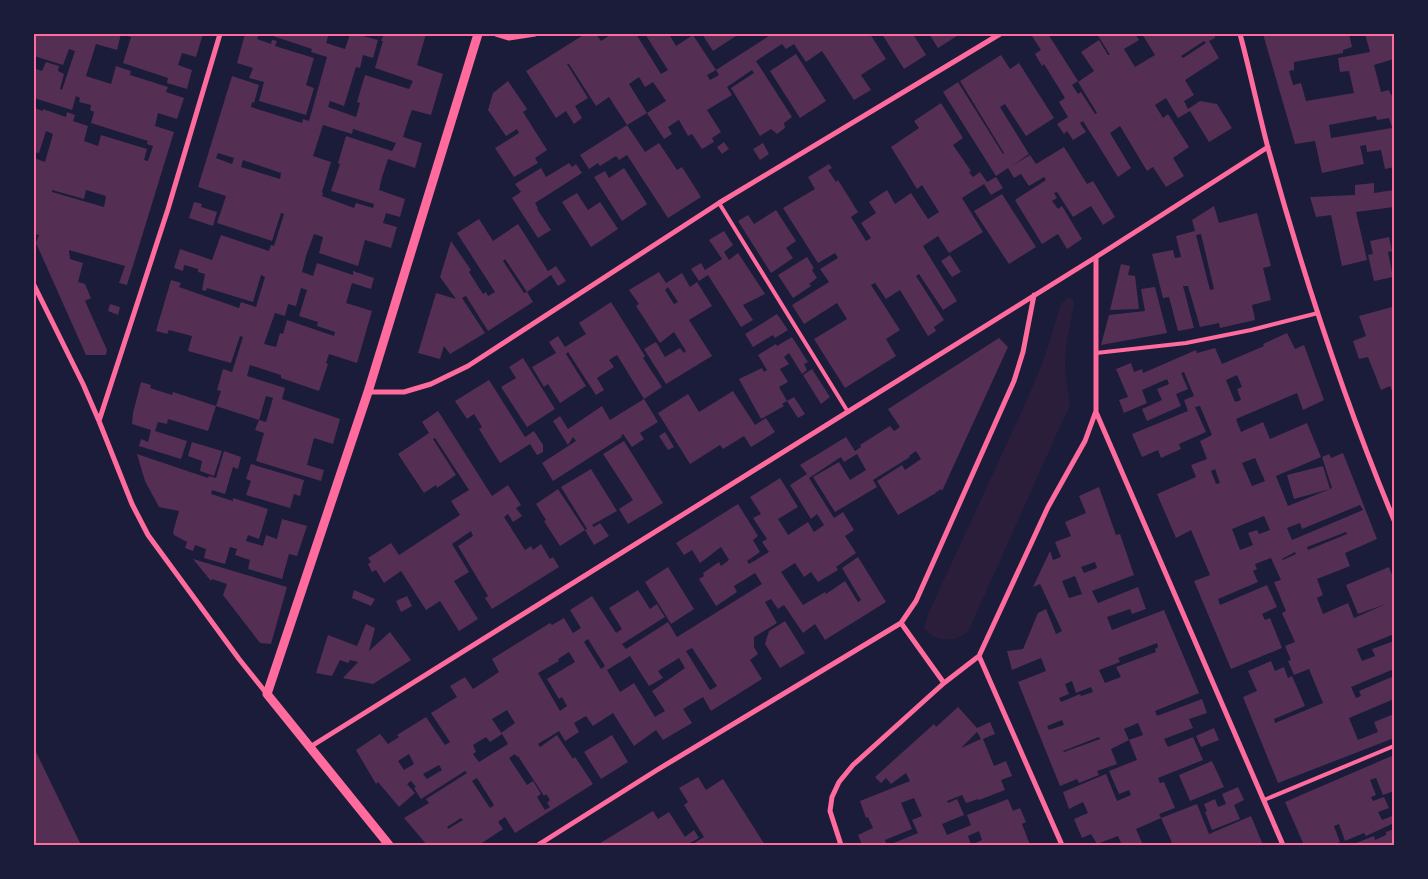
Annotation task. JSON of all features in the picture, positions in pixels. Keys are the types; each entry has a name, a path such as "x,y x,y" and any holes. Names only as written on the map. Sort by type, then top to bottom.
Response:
{"street":[{"path":"99,421 168,210 220,34"},
{"path":"267,694 368,392 478,34"},
{"path":"496,34 509,38 535,34"},
{"path":"368,392 404,392 431,384 468,366 718,203 1000,34"},
{"path":"1240,34 1268,147 1318,313 1374,472 1394,520"},
{"path":"310,747 1096,258 1268,147"},
{"path":"841,845 830,811 832,797 839,782 853,766 944,683 979,656 1048,507 1085,441 1096,411 1096,258"},
{"path":"34,285 99,421 132,504 148,535 239,659 389,845"},
{"path":"538,845 657,770 901,623 916,601 1014,381 1023,352 1034,295"},
{"path":"1096,411 1283,845"},
{"path":"901,623 944,683"},
{"path":"979,656 1062,845"}],"lane":[{"path":"718,203 848,412"},
{"path":"1096,354 1186,343 1251,330 1318,313"},
{"path":"1264,800 1394,746"}],"shaded area":[{"path":"1069,297 1073,299 1074,305 1066,346 1065,368 1070,406 969,630 953,639 940,639 928,633 924,628 928,614 1026,402 1044,359 1061,304"}],"building":[{"path":"34,34 121,34 117,50 96,44 86,76 111,84 116,66 131,71 130,75 168,87 166,92 184,98 177,119 158,113 155,126 174,132 127,285 119,283 125,266 69,250 70,259 83,263 78,282 85,284 91,298 85,301 107,350 106,355 86,355 36,243 39,235 34,234 34,158 45,162 53,134 46,131 39,153 34,152 34,108 66,117 67,112 75,115 73,121 88,126 84,141 98,146 101,135 147,149 144,160 148,161 153,146 147,144 148,141 91,123 94,112 90,110 91,105 79,102 80,98 76,96 72,110 34,98 34,68 42,71 46,62 59,66 58,71 64,74 60,89 62,90 75,51 69,49 63,65 34,56","holes":["52,190 84,199 86,190 106,196 104,207 52,192"]},
{"path":"121,34 203,34 196,57 182,53 178,65 192,70 187,89 167,83 168,78 123,63 131,37"},
{"path":"245,34 259,34 257,39 271,44 272,40 277,41 275,46 314,58 306,85 314,88 306,115 259,101 264,82 249,78 253,68 237,63"},
{"path":"267,34 329,34 326,43 345,49 350,34 364,34 363,36 378,40 373,58 363,55 360,68 356,67 344,106 330,101 328,107 356,117 360,103 357,102 365,75 409,89 413,81 375,68 383,41 381,41 383,36 376,34 426,34 417,65 443,74 431,115 412,110 403,137 422,143 415,168 388,159 382,177 379,190 405,199 400,217 386,213 383,223 397,227 391,248 365,240 358,266 319,253 323,237 314,234 302,272 313,276 317,263 353,275 353,271 374,278 371,289 352,283 346,303 372,311 357,363 329,354 326,363 328,364 319,391 281,378 281,375 250,365 247,376 285,388 282,399 340,419 333,444 314,438 307,465 324,470 321,481 256,461 264,433 255,430 259,420 216,406 221,391 217,390 223,369 232,372 243,337 240,336 231,363 188,351 192,336 169,330 167,334 156,331 171,280 181,283 179,287 239,308 241,302 256,307 265,277 261,275 253,302 207,288 206,291 202,290 205,274 198,272 198,269 184,265 183,271 174,268 180,249 212,260 221,235 269,251 271,245 274,246 284,214 281,213 272,241 217,223 226,196 198,187 232,76 259,85 251,107 302,123 303,119 309,121 327,57 311,52 312,49","holes":["323,125 352,134 353,129 396,143 392,151 346,136 338,163 340,164 331,191 374,204 373,208 356,203 354,208 322,196 331,162 313,156","218,153 234,158 232,164 216,158","243,160 281,173 280,179 241,167","301,288 307,290 299,316 318,322 317,326 335,332 334,336 287,320 283,334 280,333 276,347 264,344 275,313 285,316 288,304 296,306","266,396 273,398 266,422 259,420"]},
{"path":"585,34 596,34 601,41 612,34 636,34 661,74 668,70 645,34 669,34 676,46 693,35 716,70 772,34 870,34 886,59 861,75 871,90 854,100 822,51 806,62 794,44 786,49 782,44 756,61 792,117 784,123 785,128 777,134 771,129 760,136 731,88 754,73 752,70 727,87 732,95 707,110 721,132 712,138 714,142 702,149 692,134 688,136 679,120 668,127 672,134 664,139 647,113 627,125 609,97 596,106 569,64 567,64 588,98 575,106 582,118 574,124 566,111 556,118 526,71","holes":["716,70 719,75 710,80 707,75","639,77 645,87 653,82 666,101 647,113 629,84"]},
{"path":"702,34 734,34 736,36 713,51"},
{"path":"882,34 913,34 926,55 904,69"},
{"path":"929,34 960,34 938,48"},
{"path":"1035,34 1048,34 1078,81 1072,85 1078,94 1081,92 1095,114 1097,113 1078,82 1094,71 1081,52 1099,40 1108,55 1110,55 1097,34 1135,34 1139,40 1124,49 1135,67 1155,55 1142,34 1214,34 1215,38 1209,41 1219,58 1185,80 1194,95 1184,101 1188,109 1200,101 1217,104 1232,128 1209,142 1190,111 1178,118 1166,98 1155,105 1163,118 1168,114 1189,147 1173,158 1184,176 1166,187 1153,167 1147,171 1120,126 1110,133 1131,168 1118,177 1083,121 1080,123 1086,132 1073,140 1067,131 1064,134 1057,124 1068,117 1059,102 1065,98 1044,64 1042,66 1035,54 1041,50 1032,36","holes":["1204,41 1206,43 1183,58 1181,56"]},
{"path":"1263,34 1349,34 1352,47 1343,50 1343,53 1294,62 1294,70 1289,71 1293,85 1301,83 1306,101 1354,93 1349,71 1340,72 1338,58 1370,52 1365,34 1394,34 1394,59 1374,65 1381,92 1389,90 1391,95 1394,94 1394,167 1385,169 1381,150 1367,152 1366,145 1360,146 1364,164 1322,173 1315,141 1295,144","holes":["1376,116 1377,120 1389,118 1392,128 1331,138 1329,125"]},
{"path":"796,54 826,101 800,118 770,71"},
{"path":"1001,55 1010,69 1019,63 1054,118 1026,136 1005,104 1000,107 1029,154 1012,166 1030,155 1036,164 1064,147 1087,184 1093,181 1115,217 1103,225 1091,206 1073,217 1057,192 1054,193 1057,198 1052,201 1058,209 1062,206 1082,239 1067,249 1058,234 1042,244 1015,200 1046,180 1044,177 1029,186 1021,174 1014,178 1008,168 996,176 943,92 958,82 1003,154 960,81"},
{"path":"508,81 527,109 523,112 547,150 535,158 538,163 514,177 495,148 519,133 517,129 506,136 488,110 493,93"},
{"path":"941,103 963,138 953,145 971,171 969,172 973,177 980,172 987,182 996,177 1003,188 991,195 984,184 962,198 983,232 949,253 938,236 923,246 957,301 943,310 919,274 916,276 944,320 934,327 936,331 928,336 900,290 886,299 875,283 871,285 900,330 886,339 896,356 845,388 814,339 847,319 837,303 804,324 792,305 829,282 820,269 838,258 835,253 818,263 783,208 815,189 808,177 829,164 832,168 828,170 836,182 838,180 858,212 851,217 866,241 871,238 861,223 876,213 869,202 887,190 895,204 911,193 928,219 939,212 922,185 917,189 891,147 919,128 914,121"},
{"path":"627,125 645,152 659,143 677,170 682,167 701,197 668,218 627,155 619,160 616,156 600,166 598,163 589,169 580,155"},
{"path":"724,142 729,149 722,154 717,147"},
{"path":"763,143 769,154 760,160 753,149"},
{"path":"569,163 572,167 576,164 582,173 535,203 551,230 538,238 512,198 521,192 515,184 541,168 546,177"},
{"path":"624,168 647,204 622,221 594,177 605,171 609,178"},
{"path":"1374,183 1374,193 1394,190 1394,207 1356,212 1367,260 1342,266 1331,215 1316,217 1310,197 1355,195 1355,185"},
{"path":"577,193 588,210 600,202 618,229 591,247 562,202"},
{"path":"1002,194 1036,247 1009,264 974,211"},
{"path":"194,202 202,204 201,207 217,212 213,226 189,218"},
{"path":"1214,206 1219,223 1257,213 1271,266 1263,268 1271,300 1252,305 1255,320 1220,328 1219,323 1200,327 1188,286 1183,286 1194,328 1178,331 1169,297 1163,298 1152,254 1173,250 1175,258 1181,257 1176,236 1195,231 1192,220","holes":["1201,234 1214,289 1210,290 1196,235"]},
{"path":"776,210 796,241 786,248 793,258 771,273 738,221 748,215 754,224"},
{"path":"479,219 493,241 518,224 548,271 556,266 566,281 558,286 551,275 527,292 533,302 488,331 466,296 462,298 485,333 450,354 444,346 440,359 418,353 436,293 456,299 440,277 451,241 471,270 469,272 483,294 486,292 488,296 495,292 457,233","holes":["505,259 527,292 524,293 503,261"]},
{"path":"724,231 733,245 724,252 729,260 738,253 765,294 743,305 753,320 741,327 708,275 699,281 691,269 701,263 705,270 722,259 709,240"},
{"path":"1389,237 1392,251 1388,252 1393,277 1374,281 1368,255 1373,254 1370,241"},
{"path":"950,255 961,272 952,277 941,261"},
{"path":"807,257 814,268 812,270 817,278 809,284 811,286 793,298 778,275"},
{"path":"1121,264 1130,266 1128,275 1135,276 1139,309 1110,310"},
{"path":"659,272 666,283 682,273 690,287 697,282 712,306 689,320 712,356 666,384 644,349 656,342 665,357 680,348 684,353 686,351 674,332 660,343 636,306 639,304 629,290","holes":["668,287 678,302 674,304 665,290"]},
{"path":"1155,287 1167,333 1101,345 1109,315 1145,311 1141,289"},
{"path":"611,302 662,387 644,399 617,355 609,360 614,367 597,378 604,390 596,395 568,352 566,354 586,386 560,403 548,384 544,387 532,367 556,353 549,342 558,336 565,347 586,334 579,323"},
{"path":"110,304 120,307 118,315 108,311"},
{"path":"1392,307 1394,311 1394,396 1390,386 1381,390 1368,357 1359,359 1353,341 1366,336 1359,316"},
{"path":"777,314 788,330 775,338 773,335 753,347 745,334"},
{"path":"1287,333 1295,349 1304,345 1324,400 1303,410 1297,393 1236,419 1241,432 1263,422 1270,439 1307,423 1321,457 1276,476 1288,506 1332,488 1322,457 1329,454 1331,458 1343,453 1377,539 1345,553 1350,566 1317,579 1323,595 1317,598 1323,614 1348,603 1354,618 1386,604 1358,614 1346,585 1389,567 1394,580 1394,634 1357,649 1362,661 1375,656 1372,649 1394,641 1394,669 1351,687 1356,698 1361,696 1359,691 1394,676 1394,699 1349,718 1358,740 1378,732 1374,722 1394,714 1394,738 1278,783 1243,697 1257,691 1248,671 1271,661 1275,671 1284,667 1288,678 1292,676 1305,706 1274,719 1275,723 1323,703 1309,669 1294,675 1288,661 1291,660 1285,646 1295,642 1282,613 1286,611 1274,582 1281,580 1271,558 1255,564 1257,569 1253,571 1258,582 1218,599 1220,605 1267,585 1277,607 1262,614 1265,620 1270,618 1282,648 1231,669 1194,581 1210,575 1197,544 1191,530 1176,538 1157,494 1196,477 1191,465 1207,459 1200,441 1212,435 1200,406 1195,407 1206,432 1179,444 1181,449 1161,458 1158,450 1142,457 1132,434 1188,411 1184,400 1194,396 1184,372 1181,373 1188,389 1176,394 1181,406 1147,421 1142,409 1162,400 1157,389 1169,384 1167,379 1142,390 1147,403 1124,413 1119,400 1128,397 1116,369 1131,363 1134,372 1142,369 1143,373 1196,350 1197,353 1215,348 1222,364 1264,346 1263,344","holes":["1237,375 1242,387 1237,389 1241,400 1235,402 1226,380","1255,458 1265,481 1252,486 1242,463","1215,469 1220,483 1216,484 1211,471","1360,505 1363,510 1292,540 1287,528 1300,523 1302,529","1264,516 1270,530 1259,534 1257,530 1248,533 1253,545 1240,550 1232,529","1346,532 1347,534 1308,550 1307,547","1295,552 1296,554 1282,559"]},
{"path":"792,337 808,362 804,364 807,370 802,374 789,353 784,357 789,364 780,369 788,382 779,387 787,401 782,404 784,406 761,419 739,379 762,368 764,372 767,370 758,355"},
{"path":"999,338 1008,347 942,491 941,489 898,515 877,481 902,465 905,470 921,459 916,451 910,457 873,480 877,487 835,512 813,477 839,462 850,480 866,470 857,454 844,462 841,457 809,478 834,518 843,512 854,530 845,536 856,553 836,567 838,570 818,582 811,572 804,577 795,563 781,572 803,605 825,592 826,594 845,581 858,602 861,600 842,568 858,557 886,602 825,640 815,624 803,633 784,605 778,609 771,599 765,602 777,623 754,637 754,647 758,654 750,660 762,679 711,711 703,697 683,709 692,723 663,740 656,730 634,746 613,713 593,726 586,716 574,723 579,732 565,741 559,731 538,744 540,747 557,735 593,784 515,833 505,817 498,822 503,829 479,845 427,845 404,818 429,803 426,799 467,773 465,771 421,799 411,781 407,784 415,793 399,807 378,782 376,784 356,750 380,734 388,744 399,737 397,735 426,717 445,745 450,742 431,713 457,697 450,686 465,677 473,689 499,672 492,659 550,623 552,625 564,618 573,633 581,628 570,610 592,596 616,633 622,629 609,608 638,590 650,609 657,604 665,617 622,644 626,649 668,622 677,637 762,584 755,573 734,586 737,592 716,606 699,579 704,576 703,573 719,562 721,566 729,560 721,547 700,563 692,550 684,555 676,543 738,504 758,536 753,540 760,552 747,561 749,564 769,552 762,542 767,539 753,518 761,514 750,497 780,478 798,507 778,519 788,535 808,522 814,532 824,525 817,514 811,519 790,485 807,474 800,465 846,437 855,451 861,447 860,445 890,426 894,431 900,427 888,409","holes":["588,639 605,666 601,669 584,642","692,648 717,686 710,690 686,651","569,652 575,662 547,679 559,699 562,697 567,706 560,711 538,673 559,661 558,659","630,656 649,686 663,678 658,671 679,658 685,668 652,691 665,711 655,717 634,683 620,692 607,670","507,710 515,723 501,733 492,719","502,734 508,744 479,762 473,754 476,752 473,745 486,737 490,742","409,754 414,764 404,770 398,761","515,754 518,756 544,796 546,794 550,800 547,803 550,807 545,810 537,797 541,794 533,781 527,785 509,758","439,765 442,770 427,779 423,774","477,778 494,805 490,808 472,781","461,818 463,820 448,829 447,827"]},
{"path":"523,358 555,409 527,427 501,387 516,378 509,367"},
{"path":"812,369 830,397 821,404 803,375"},
{"path":"489,380 525,437 534,431 543,445 543,452 537,455 530,444 500,463 479,429 482,427 474,414 467,419 455,401"},
{"path":"141,382 151,385 150,388 172,395 173,392 216,406 208,431 168,419 167,424 158,422 155,431 187,441 181,459 139,446 141,439 148,442 151,430 132,424"},
{"path":"733,391 755,425 766,418 775,432 751,447 744,436 723,449 720,445 690,464 658,413 688,394 699,412"},
{"path":"794,397 805,414 798,418 787,401"},
{"path":"644,399 658,422 640,433 644,439 632,447 623,434 622,437 553,481 542,463 576,441 573,437 568,445 553,421 560,416 568,429 602,406 610,420"},
{"path":"438,411 492,496 508,485 521,505 516,508 522,516 513,522 508,514 504,517 525,550 531,546 533,550 541,544 550,559 553,557 559,567 492,609 485,598 488,596 458,546 473,536 471,531 452,544 469,572 454,581 478,619 459,631 440,601 426,610 401,571 384,583 376,570 372,572 368,564 371,562 368,558 391,543 399,555 460,515 451,501 469,490 435,438 433,439 456,475 437,488 436,485 424,493 398,454 429,433 422,422"},
{"path":"665,432 674,447 668,450 659,436"},
{"path":"624,441 663,503 628,524 619,509 633,500 603,454"},
{"path":"192,442 222,451 214,476 200,471 202,461 188,456"},
{"path":"224,451 241,457 238,469 233,467 225,494 212,490 211,494 233,501 233,498 268,509 259,539 248,535 246,541 263,546 266,535 277,539 282,519 307,526 297,556 289,554 282,579 248,569 250,560 235,555 237,549 230,547 225,564 204,558 206,549 195,545 193,551 185,548 187,542 174,535 173,532 179,511 159,507 145,481 137,454 208,478 209,476 216,478"},
{"path":"251,464 304,480 300,496 294,494 290,508 246,495 251,481 246,479"},
{"path":"1323,466 1330,489 1294,499 1287,475"},
{"path":"591,469 617,511 592,525 594,527 600,523 609,536 594,545 585,530 587,529 561,487"},
{"path":"1099,487 1116,535 1120,534 1134,575 1092,591 1098,603 1138,587 1146,609 1132,614 1130,609 1107,617 1112,630 1164,610 1199,693 1155,711 1157,716 1202,699 1207,713 1189,719 1193,728 1164,739 1168,747 1193,737 1203,760 1158,778 1160,783 1164,782 1175,808 1159,814 1161,818 1136,829 1143,845 1122,845 1118,836 1097,844 1091,834 1082,838 1074,819 1088,813 1083,802 1069,809 1063,792 1106,774 1117,801 1131,795 1129,790 1119,794 1109,771 1137,760 1129,740 1111,749 1117,764 1097,771 1099,775 1079,783 1077,779 1060,786 1018,682 1046,671 1041,658 1012,670 1007,651 1023,649 1038,613 1046,609 1056,634 1062,631 1040,584 1033,587 1050,551 1053,560 1061,557 1055,542 1071,536 1065,522 1086,513 1079,496","holes":["1095,562 1097,568 1084,573 1081,567","1075,576 1082,594 1069,598 1062,581","1157,643 1156,652 1116,667 1121,677 1105,683 1099,670 1120,662 1118,658","1072,681 1076,693 1091,687 1093,692 1081,696 1080,694 1061,702 1059,698 1069,694 1065,684","1062,720 1064,725 1049,730 1047,726","1138,723 1143,735 1129,740 1124,729","1099,737 1100,739 1064,752"]},
{"path":"558,489 585,530 560,546 536,504"},
{"path":"193,559 287,587 271,644 260,643 223,595 227,584 212,579 211,581"},
{"path":"668,567 694,609 671,624 645,582"},
{"path":"354,590 375,599 371,606 352,598"},
{"path":"407,596 412,606 401,612 396,601"},
{"path":"785,621 805,653 780,668 765,644 769,631"},
{"path":"366,624 375,628 369,651 390,632 411,660 373,684 343,678 358,662 350,660 348,663 340,660 332,676 316,673 328,635 357,646"},
{"path":"958,707 977,728 990,722 995,734 983,739 994,766 1006,761 1012,776 1001,780 1005,790 979,800 966,803 962,795 947,801 948,803 957,799 964,815 942,824 947,835 971,825 967,815 1008,799 1013,811 1020,808 1026,822 1022,824 1030,845 971,845 889,845 918,833 912,820 922,816 914,798 901,803 912,829 885,840 887,845 862,845 858,835 873,828 868,817 866,818 860,801 910,781 906,773 891,784 886,778 881,783 875,777 934,724 936,727","holes":["977,732 981,739 961,748","979,831 982,840 971,845 968,836"]},
{"path":"1214,728 1219,740 1201,747 1196,736"},
{"path":"612,735 628,762 601,779 584,752"},
{"path":"34,747 36,752 81,845 34,845"},
{"path":"1394,755 1394,791 1383,795 1376,778 1370,780 1376,795 1371,797 1373,801 1384,797 1389,808 1378,812 1382,820 1392,816 1394,823 1366,836 1364,833 1345,841 1339,824 1334,826 1340,842 1332,845 1304,845 1285,802"},
{"path":"1212,761 1224,787 1190,801 1179,775"},
{"path":"698,777 706,790 723,779 765,845 691,845 704,837 684,805 688,802 679,788"},
{"path":"1238,787 1244,800 1234,805 1240,819 1212,830 1204,804 1215,799 1218,807 1226,804 1222,794"},
{"path":"1197,804 1209,834 1251,816 1263,845 1173,845 1161,818"},
{"path":"653,811 658,819 669,812 685,837 694,830 699,838 690,843 691,845 597,845"},
{"path":"1394,829 1394,845 1351,845 1374,836 1375,840"}]}
